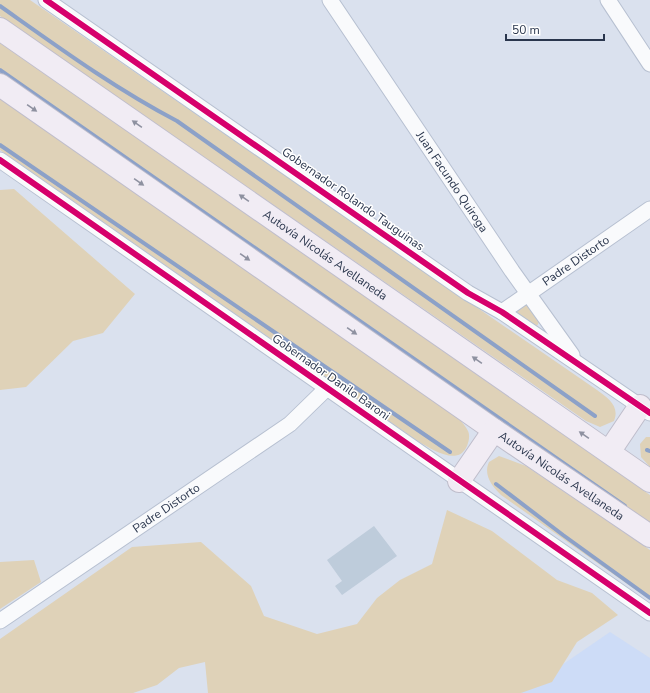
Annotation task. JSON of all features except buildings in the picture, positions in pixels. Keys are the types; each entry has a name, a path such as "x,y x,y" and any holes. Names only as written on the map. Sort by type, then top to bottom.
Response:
{"highway":[{"name":"Autovía Nicolás Avellaneda","path":"0,29 650,481"},
{"name":"Autovía Nicolás Avellaneda","path":"0,86 494,430 650,536"},
{"path":"609,452 645,409"},
{"path":"459,481 494,430"}],"street":[{"name":"Gobernador Rolando Tauguinas","path":"46,0 468,292 502,312 645,409"},
{"name":"Juan Facundo Quiroga","path":"330,0 512,271 577,362"},
{"path":"608,0 650,64"},
{"name":"Gobernador Danilo Baroni","path":"0,160 650,613"},
{"name":"Padre Distorto","path":"502,312 650,209"},
{"name":"Padre Distorto","path":"0,621 290,424 327,388"}],"shaded area":[{"path":"0,0 30,0 597,390 612,403 615,411 614,421 600,427 586,421 0,16"},
{"path":"0,43 650,495 650,525 0,71"},
{"path":"0,98 447,408 461,421 469,433 467,446 463,452 458,455 451,456 438,452 419,442 0,150"},
{"path":"14,189 135,294 103,333 73,341 26,387 0,390 0,190"},
{"path":"525,304 533,305 539,322 537,326 518,314 517,311"},
{"path":"646,437 650,437 650,467 641,457 640,444"},
{"path":"499,456 526,466 650,550 650,600 501,495 489,480 487,471 489,462"},
{"path":"447,510 492,531 557,580 592,593 618,615 577,642 552,682 521,693 208,693 205,662 179,668 157,685 133,693 0,693 0,639 132,547 201,542 251,586 264,616 317,634 357,624 377,598 400,580 432,564"},
{"path":"34,560 41,582 0,609 0,562"},
{"path":"610,632 650,658 650,693 521,693"}],"waterway":[{"path":"0,6 109,81 177,121 595,416"},
{"path":"0,70 625,506"},
{"path":"0,145 450,452"},
{"path":"496,484 650,598"}],"cycle path":[{"path":"46,0 468,293 502,312 650,413"},
{"path":"0,160 650,613"}]}
